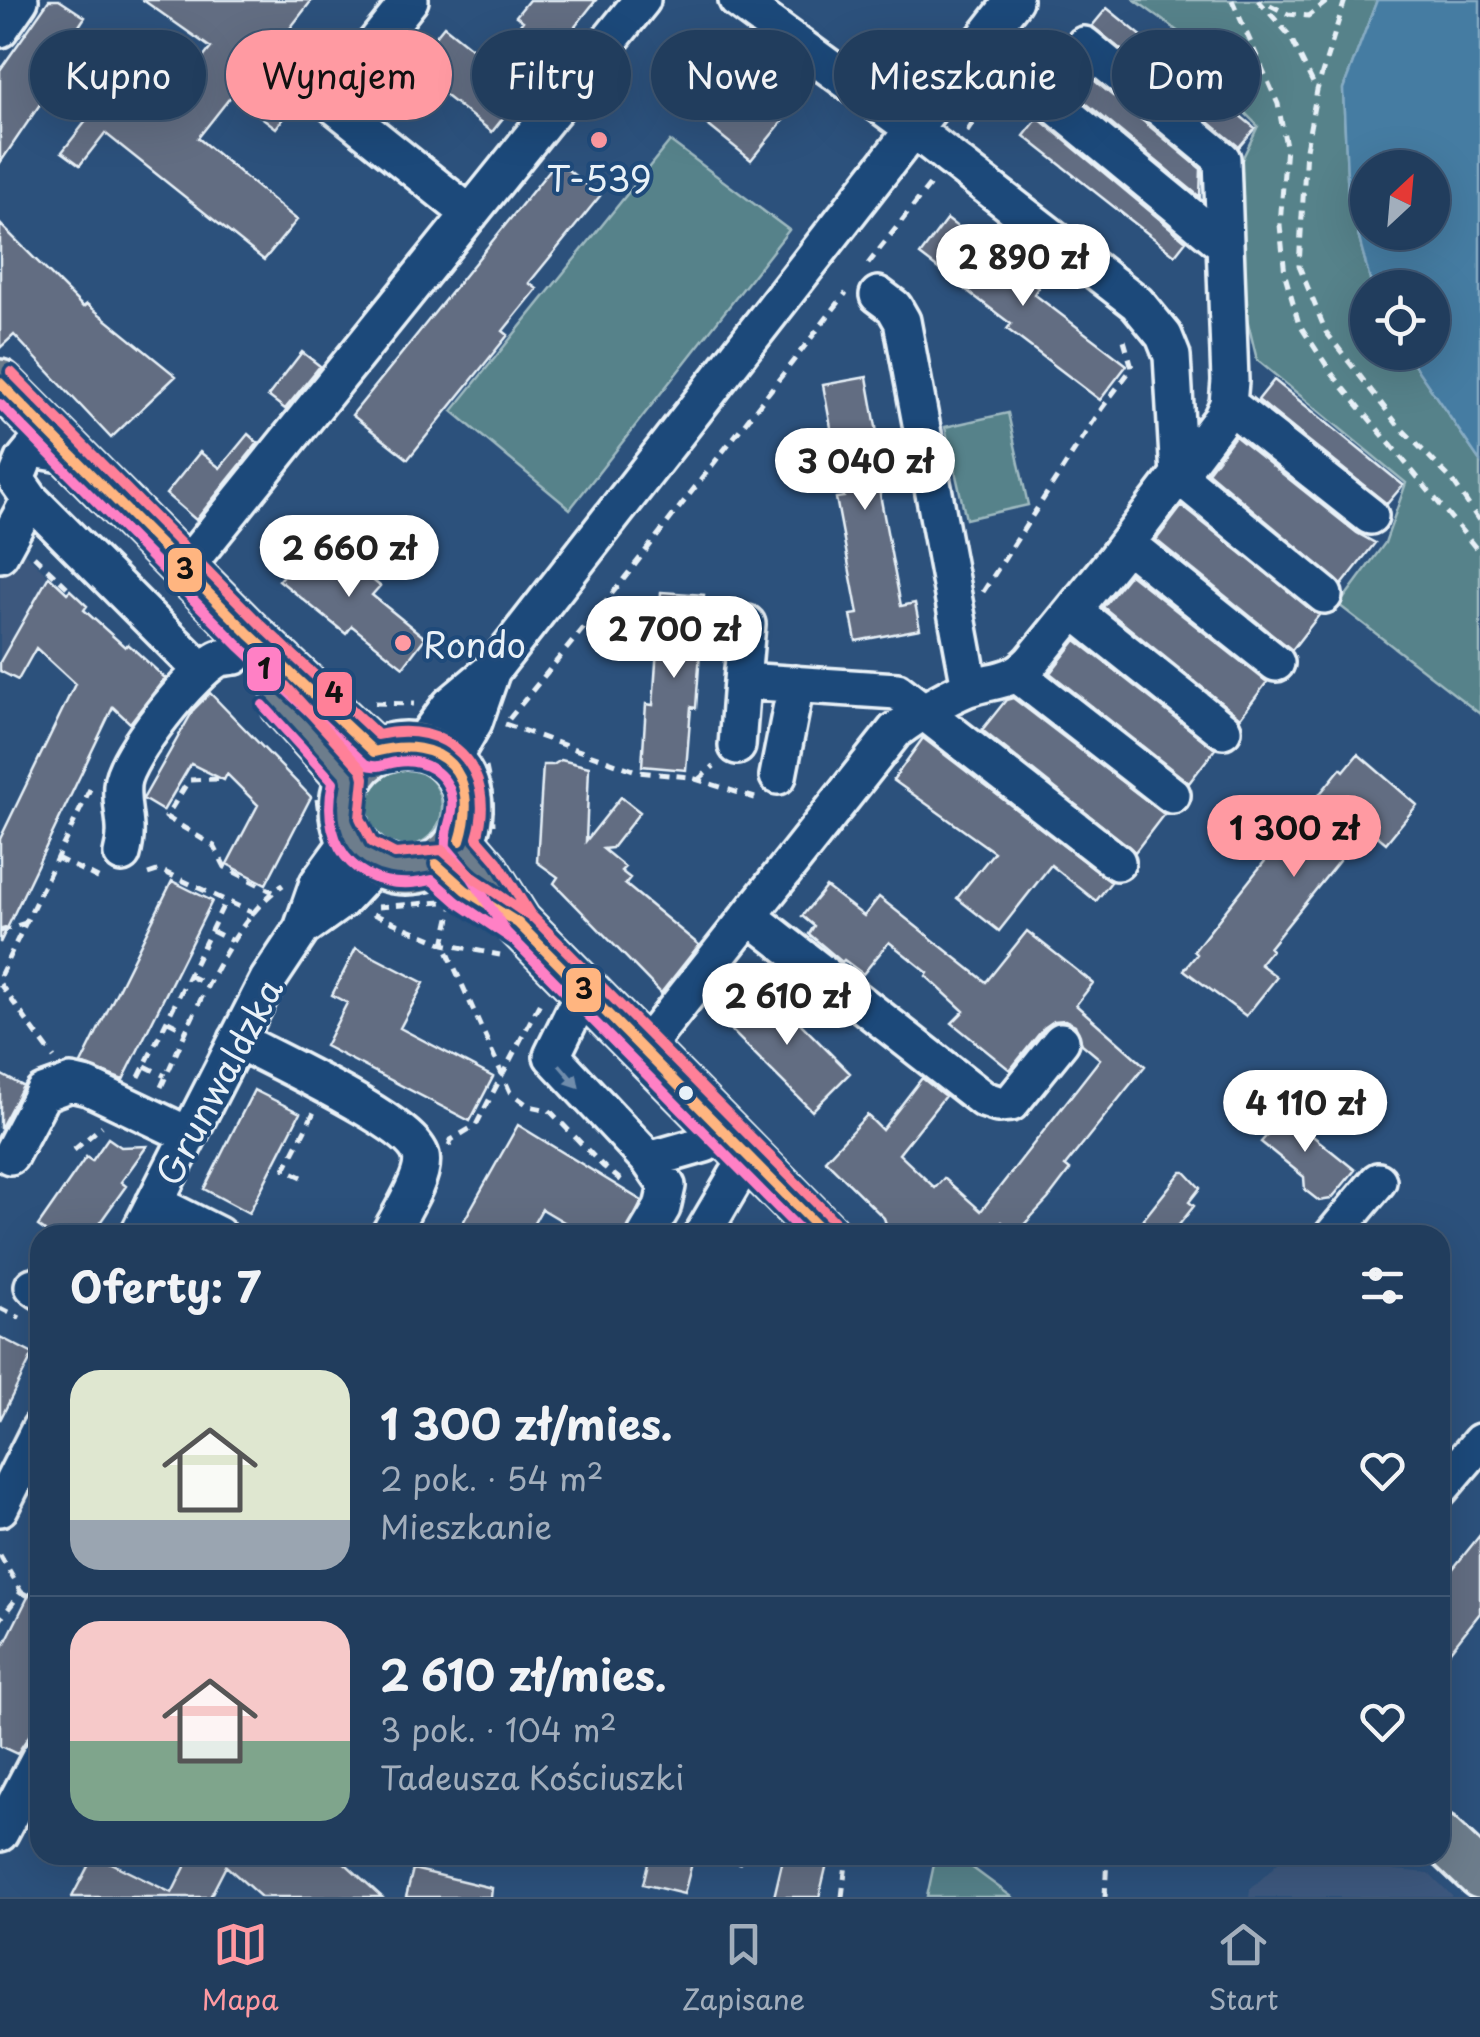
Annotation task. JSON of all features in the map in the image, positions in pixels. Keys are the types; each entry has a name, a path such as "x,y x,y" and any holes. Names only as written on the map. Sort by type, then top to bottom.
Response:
{"main road":[{"path":"0,383 218,663 314,735 345,773"},
{"path":"0,418 53,453 185,568 345,773 343,818 348,847 396,871 417,870 461,858"},
{"path":"345,773 404,744 446,742 467,792 469,808 461,858 465,890 509,940 643,1050 816,1225"},
{"path":"1450,1847 1480,1876"}],"street":[{"path":"0,30 20,0"},
{"path":"410,0 328,101 470,214"},
{"path":"185,568 642,0"},
{"path":"737,0 913,129 1134,301 1164,336 1172,356 1179,476 1324,595"},
{"path":"446,742 474,722 492,670 1014,0"},
{"path":"643,1050 888,739 924,710 970,687 1018,675 1074,611 1222,419 1228,404 1222,159 1092,52"},
{"path":"1073,120 1225,244"},
{"path":"860,289 894,307 902,321 970,687"},
{"path":"1228,404 1370,516"},
{"path":"53,453 24,460 16,479 30,499 218,663 139,744 129,760 122,786 128,835 126,871"},
{"path":"0,554 30,499"},
{"path":"1127,544 1276,663"},
{"path":"1074,611 1223,730"},
{"path":"737,746 748,624"},
{"path":"1018,675 1172,795"},
{"path":"742,681 897,691 1117,862"},
{"path":"774,790 796,684"},
{"name":"Grunwaldzka","path":"143,1225 268,980 302,929 318,883 348,847"},
{"path":"749,916 983,1099 1011,1103 1061,1041"},
{"path":"569,991 575,1010 552,1056 649,1160 666,1186 662,1208 652,1225"},
{"path":"237,1040 378,1115 416,1144 422,1159 420,1172 394,1225"},
{"path":"10,1156 42,1094 71,1083 127,1114 189,1135"},
{"path":"649,1160 705,1144 738,1146 736,1177 708,1225"},
{"path":"1341,1225 1378,1181"},
{"path":"154,1203 198,1225"},
{"path":"1450,1477 1480,1442"},
{"path":"0,1508 30,1456"},
{"path":"0,1833 30,1777"}],"path":[{"path":"1232,0 1278,104 1286,146 1280,225 1285,275 1299,324 1333,375 1480,552"},
{"path":"1258,0 1288,14 1308,16 1330,0"},
{"path":"1345,0 1317,90 1306,150 1298,266 1326,332 1397,424 1452,480 1480,522"},
{"path":"1270,4 1317,90"},
{"path":"494,735 860,289 974,120"},
{"path":"977,601 1132,368 1128,348 1115,326 1134,301"},
{"path":"362,703 446,742 492,796 461,858 366,910 444,944 509,940"},
{"path":"505,724 639,772 774,790"},
{"path":"345,773 320,804 348,847"},
{"path":"218,779 188,780 166,817 214,846 224,867 274,892"},
{"path":"0,976 91,788"},
{"path":"57,858 126,871 160,870 254,914"},
{"path":"74,1150 127,1114 166,1077 232,940 274,892 288,882"},
{"path":"127,1114 145,1066 226,900"},
{"path":"0,931 26,923"},
{"path":"211,931 232,940"},
{"path":"189,976 210,986"},
{"path":"0,984 71,1083"},
{"path":"444,1156 452,1140 476,1125 569,991"},
{"path":"168,1020 188,1031"},
{"path":"145,1066 166,1077"},
{"path":"302,1177 285,1169 321,1098"},
{"path":"0,1555 22,1592 30,1596"},
{"path":"0,1620 22,1592"},
{"path":"842,1897 846,1865"},
{"path":"1104,1897 1106,1865"}],"shaded area":[{"path":"1377,0 1480,0 1480,461 1418,370 1450,370 1450,270 1367,270 1362,250 1450,250 1450,150 1350,150 1350,204 1343,89"},
{"path":"0,530 49,576 0,662"},
{"path":"1276,1865 1388,1865 1394,1870 1429,1873 1453,1897 1249,1897 1250,1890"}],"green space":[{"path":"1135,0 1377,0 1343,89 1350,250 1362,250 1367,270 1350,270 1350,370 1418,370 1480,461 1480,714 1339,605 1385,543 1406,483 1257,360 1244,306 1237,170 1258,126 1252,120 1260,120 1260,30 1176,30"},
{"path":"670,141 789,230 570,509 452,411"},
{"path":"1008,413 1028,505 966,519 945,427"},
{"path":"402,767 417,770 430,779 439,792 439,822 430,835 417,844 402,847 387,844 374,835 365,822 362,807 365,792 374,779 387,770"},
{"path":"934,1865 969,1865 1012,1897 927,1897"}],"building":[{"path":"49,0 59,0 85,17 76,30 30,30 30,119 0,163 0,70"},
{"path":"143,0 312,0 289,30 226,30 226,103 198,138 297,220 264,260 105,133 80,165 62,152 87,120 206,120 206,54 211,48 206,44 206,30 186,30"},
{"path":"529,0 596,0 572,30 516,30 523,21 516,16"},
{"path":"1107,8 1134,30 1112,30 1112,42 1092,26"},
{"path":"452,32 472,48 472,116 452,101"},
{"path":"1092,79 1112,95 1112,120 1142,120 1201,169 1200,197 1092,108"},
{"path":"265,120 282,120 276,128"},
{"path":"477,120 501,120 492,132"},
{"path":"701,120 784,120 751,160"},
{"path":"1040,120 1186,241 1175,255 1024,136"},
{"path":"1206,120 1245,120 1255,128 1239,147"},
{"path":"557,161 600,196 529,283 537,289 503,331 508,335 408,459 352,415"},
{"path":"947,219 1038,288 1034,294 1127,365 1100,400 1007,329 1011,324 920,255"},
{"path":"0,224 83,307 87,304 176,376 111,438 14,335 0,348"},
{"path":"302,352 320,366 285,409 268,396"},
{"path":"867,377 887,488 879,489 901,606 915,603 920,629 856,641 851,615 858,614 836,498 844,497 823,385"},
{"path":"1274,380 1403,485 1387,504 1258,400"},
{"path":"248,434 258,443 196,520 166,494 200,452 220,468"},
{"path":"1235,436 1375,543 1342,585 1208,472"},
{"path":"1182,506 1319,615 1292,650 1156,540"},
{"path":"316,535 380,586 372,595 425,638 403,667 352,626 346,634 279,580"},
{"path":"1130,574 1267,682 1240,718 1103,607"},
{"path":"49,576 67,593 70,590 87,606 84,610 165,678 130,723 113,707 0,943 0,839 75,684 36,648 18,680 0,671 0,662"},
{"path":"661,592 704,595 696,708 691,707 686,770 642,766 646,704 653,705"},
{"path":"1076,640 1215,749 1189,783 1050,673"},
{"path":"210,693 311,797 266,884 227,864 258,805 227,774 224,780 191,764 163,811 143,799 194,709"},
{"path":"1013,698 1164,814 1135,852 982,730 1006,700"},
{"path":"923,738 1111,882 1096,901 1051,865 999,931 957,898 994,852 893,780"},
{"path":"1358,754 1417,805 1386,843 1369,829 1358,843 1355,841 1269,948 1260,964 1277,977 1246,1016 1184,970 1197,954 1194,951 1256,872 1341,768 1344,771"},
{"path":"561,760 589,767 586,841 621,797 640,812 612,848 603,849 625,867 621,871 630,878 625,884 699,945 661,993 554,883 558,877 537,862 543,765"},
{"path":"172,881 212,901 123,1080 81,1064"},
{"path":"826,887 864,916 879,897 986,982 1027,931 1093,983 1076,1005 1145,1066 1065,1166 1070,1170 1048,1199 1024,1225 885,1225 884,1218 825,1160 867,1115 882,1130 922,1078 945,1096 899,1154 935,1188 944,1178 981,1211 1100,1059 1082,1044 1075,1025 1065,1020 1054,1021 1010,1070 952,1023 964,1011 926,976 928,973 889,942 863,974 809,934 814,926 802,916"},
{"path":"356,948 424,983 400,1028 493,1077 470,1121 325,1046 347,1003 332,995"},
{"path":"761,984 850,1073 812,1111 723,1022"},
{"path":"0,1074 23,1086 0,1129"},
{"path":"254,1090 300,1113 249,1213 204,1189"},
{"path":"1273,1104 1355,1170 1331,1199 1319,1201 1305,1190 1304,1177 1261,1142 1270,1132 1256,1121"},
{"path":"518,1125 642,1201 630,1225 569,1225 542,1209 533,1225 462,1225"},
{"path":"108,1138 121,1147 147,1146 121,1182 126,1186 98,1225 39,1225 86,1157 92,1161"},
{"path":"1181,1172 1200,1188 1189,1202 1194,1206 1179,1225 1139,1225"},
{"path":"0,1337 30,1352 30,1360 0,1420"},
{"path":"1480,1535 1480,1613 1450,1651 1450,1572"},
{"path":"30,1593 30,1734 17,1754 0,1746 0,1646"},
{"path":"89,1865 115,1865 172,1893 186,1865 347,1865 382,1897 261,1897 226,1866 210,1897 72,1897"},
{"path":"648,1865 691,1865 684,1894 643,1884"},
{"path":"782,1865 827,1865 819,1897 774,1897"},
{"path":"413,1869 492,1888 491,1897 406,1897"}],"transit line":[{"name":"4","path":"11,372 259,623 378,735 426,734 462,754 480,790 482,813 477,838 497,861 530,914 837,1224"},
{"name":"3","path":"0,383 249,634 374,752"},
{"name":"1","path":"0,404 238,645 365,764 416,762 439,774 452,799 446,847 472,878 506,932 795,1225"},
{"name":"4","path":"285,685 362,770 360,818 372,842 395,854 442,850 474,878 531,917"},
{"name":"1","path":"263,705 333,782 332,829 351,863 385,881 432,880 515,941"},
{"name":"3","path":"374,752 419,749 437,754 451,764 465,796 460,841"},
{"name":"3","path":"436,864 465,890 518,923 816,1225"}],"place":[{"name":"T-539","path":"599,140"},
{"name":"Rondo","path":"403,643"}]}
